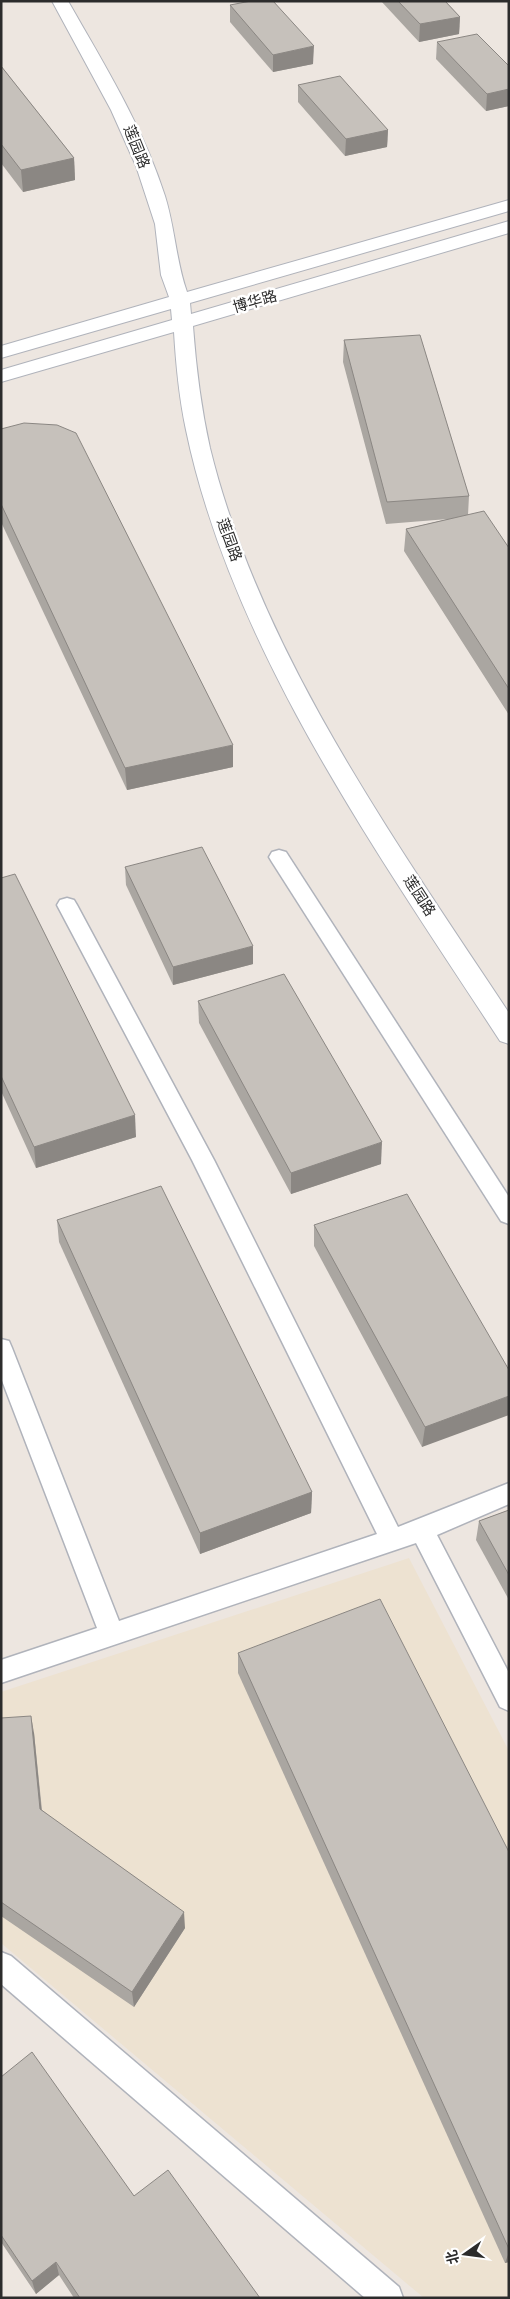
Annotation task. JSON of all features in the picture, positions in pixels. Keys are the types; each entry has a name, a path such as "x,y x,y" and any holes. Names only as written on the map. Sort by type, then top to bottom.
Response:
{"street":[{"name":"莲园路","path":"60,1 112,93 144,166 164,224 171,273 179,300 189,393 204,464 226,535 254,606 292,684 356,798 509,1034"},
{"name":"博华路","path":"1,352 509,205"},
{"name":"博华路","path":"1,376 509,227"}],"lane":[{"path":"279,858 509,1215"},
{"path":"67,904 203,1160 392,1540"},
{"path":"1,1348 112,1634"},
{"path":"1,1672 422,1530 509,1493"},
{"path":"422,1530 509,1699"},
{"path":"1,1966 388,2298"}],"shaded area":[{"path":"409,1558 509,1751 509,2298 424,2298 1,1943 1,1692"}],"building":[{"path":"251,1 273,1 314,46 273,55 230,5"},
{"path":"398,1 445,1 460,17 420,24"},
{"path":"477,34 509,66 509,89 487,94 437,42"},
{"path":"1,66 74,158 21,170 1,144"},
{"path":"340,76 388,130 346,139 298,85"},
{"path":"420,335 469,496 387,502 344,340"},
{"path":"24,423 57,425 76,433 233,745 125,768 1,504 1,429"},
{"path":"484,511 509,548 509,689 406,529"},
{"path":"202,847 253,946 173,967 125,867"},
{"path":"15,874 135,1115 34,1147 1,1076 1,878"},
{"path":"284,974 382,1142 291,1173 198,1001"},
{"path":"161,1186 312,1492 200,1533 57,1220"},
{"path":"407,1194 509,1370 509,1396 425,1427 314,1225"},
{"path":"509,1510 509,1575 479,1521"},
{"path":"380,1599 509,1852 509,2249 238,1653"},
{"path":"31,1716 40,1809 184,1912 132,1992 1,1902 1,1718"},
{"path":"32,2052 134,2196 168,2170 260,2298 80,2298 56,2262 32,2281 1,2235 1,2077"}]}
